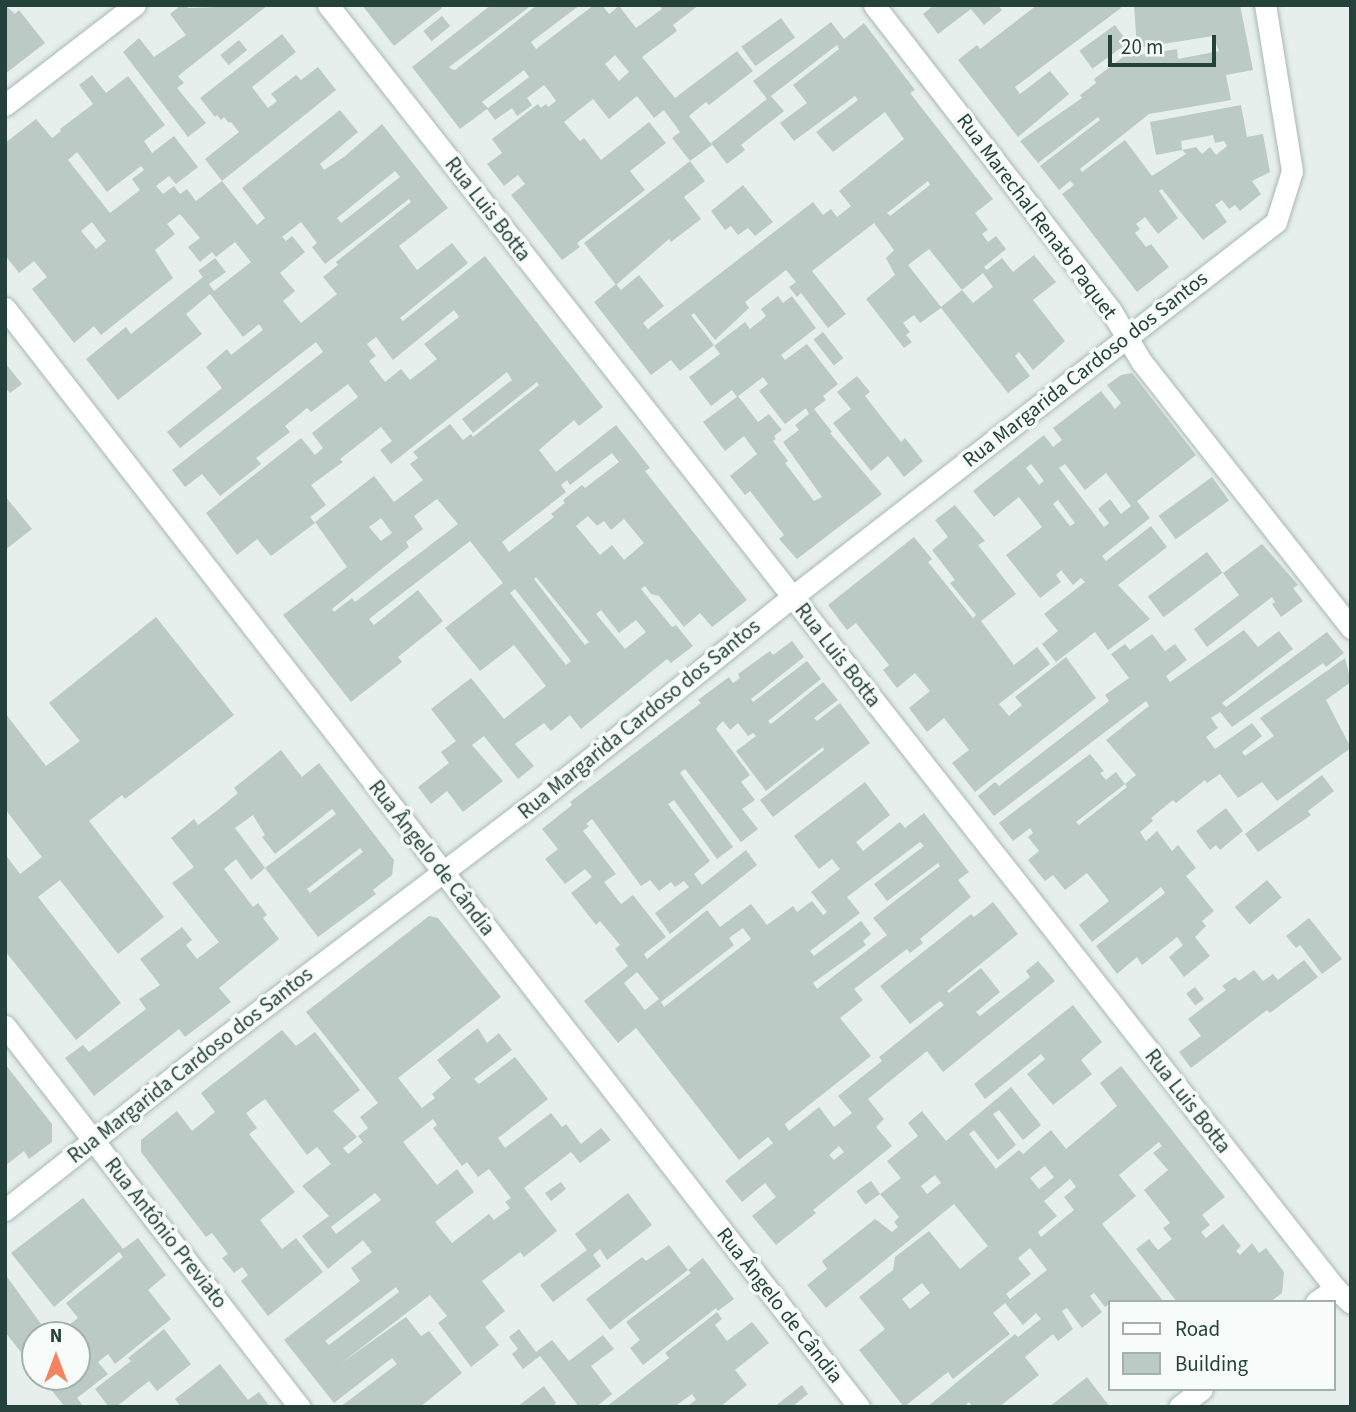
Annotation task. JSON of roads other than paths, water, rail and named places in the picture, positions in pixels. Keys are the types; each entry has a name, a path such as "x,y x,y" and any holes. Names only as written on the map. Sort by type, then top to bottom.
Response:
{"street":[{"path":"5,105 135,5"},
{"name":"Rua Luis Botta","path":"328,5 1335,1288 1351,1303"},
{"name":"Rua Marechal Renato Paquet","path":"874,5 1110,309 1141,361 1351,628"},
{"name":"Rua Margarida Cardoso dos Santos","path":"5,1210 541,798 792,597 1276,222 1292,171 1265,5"},
{"name":"Rua Ângelo de Cândia","path":"5,308 859,1407"},
{"name":"Rua Antônio Previato","path":"5,1026 300,1407"},
{"path":"1319,1300 1335,1288"},
{"path":"1180,1407 1200,1391"}]}
